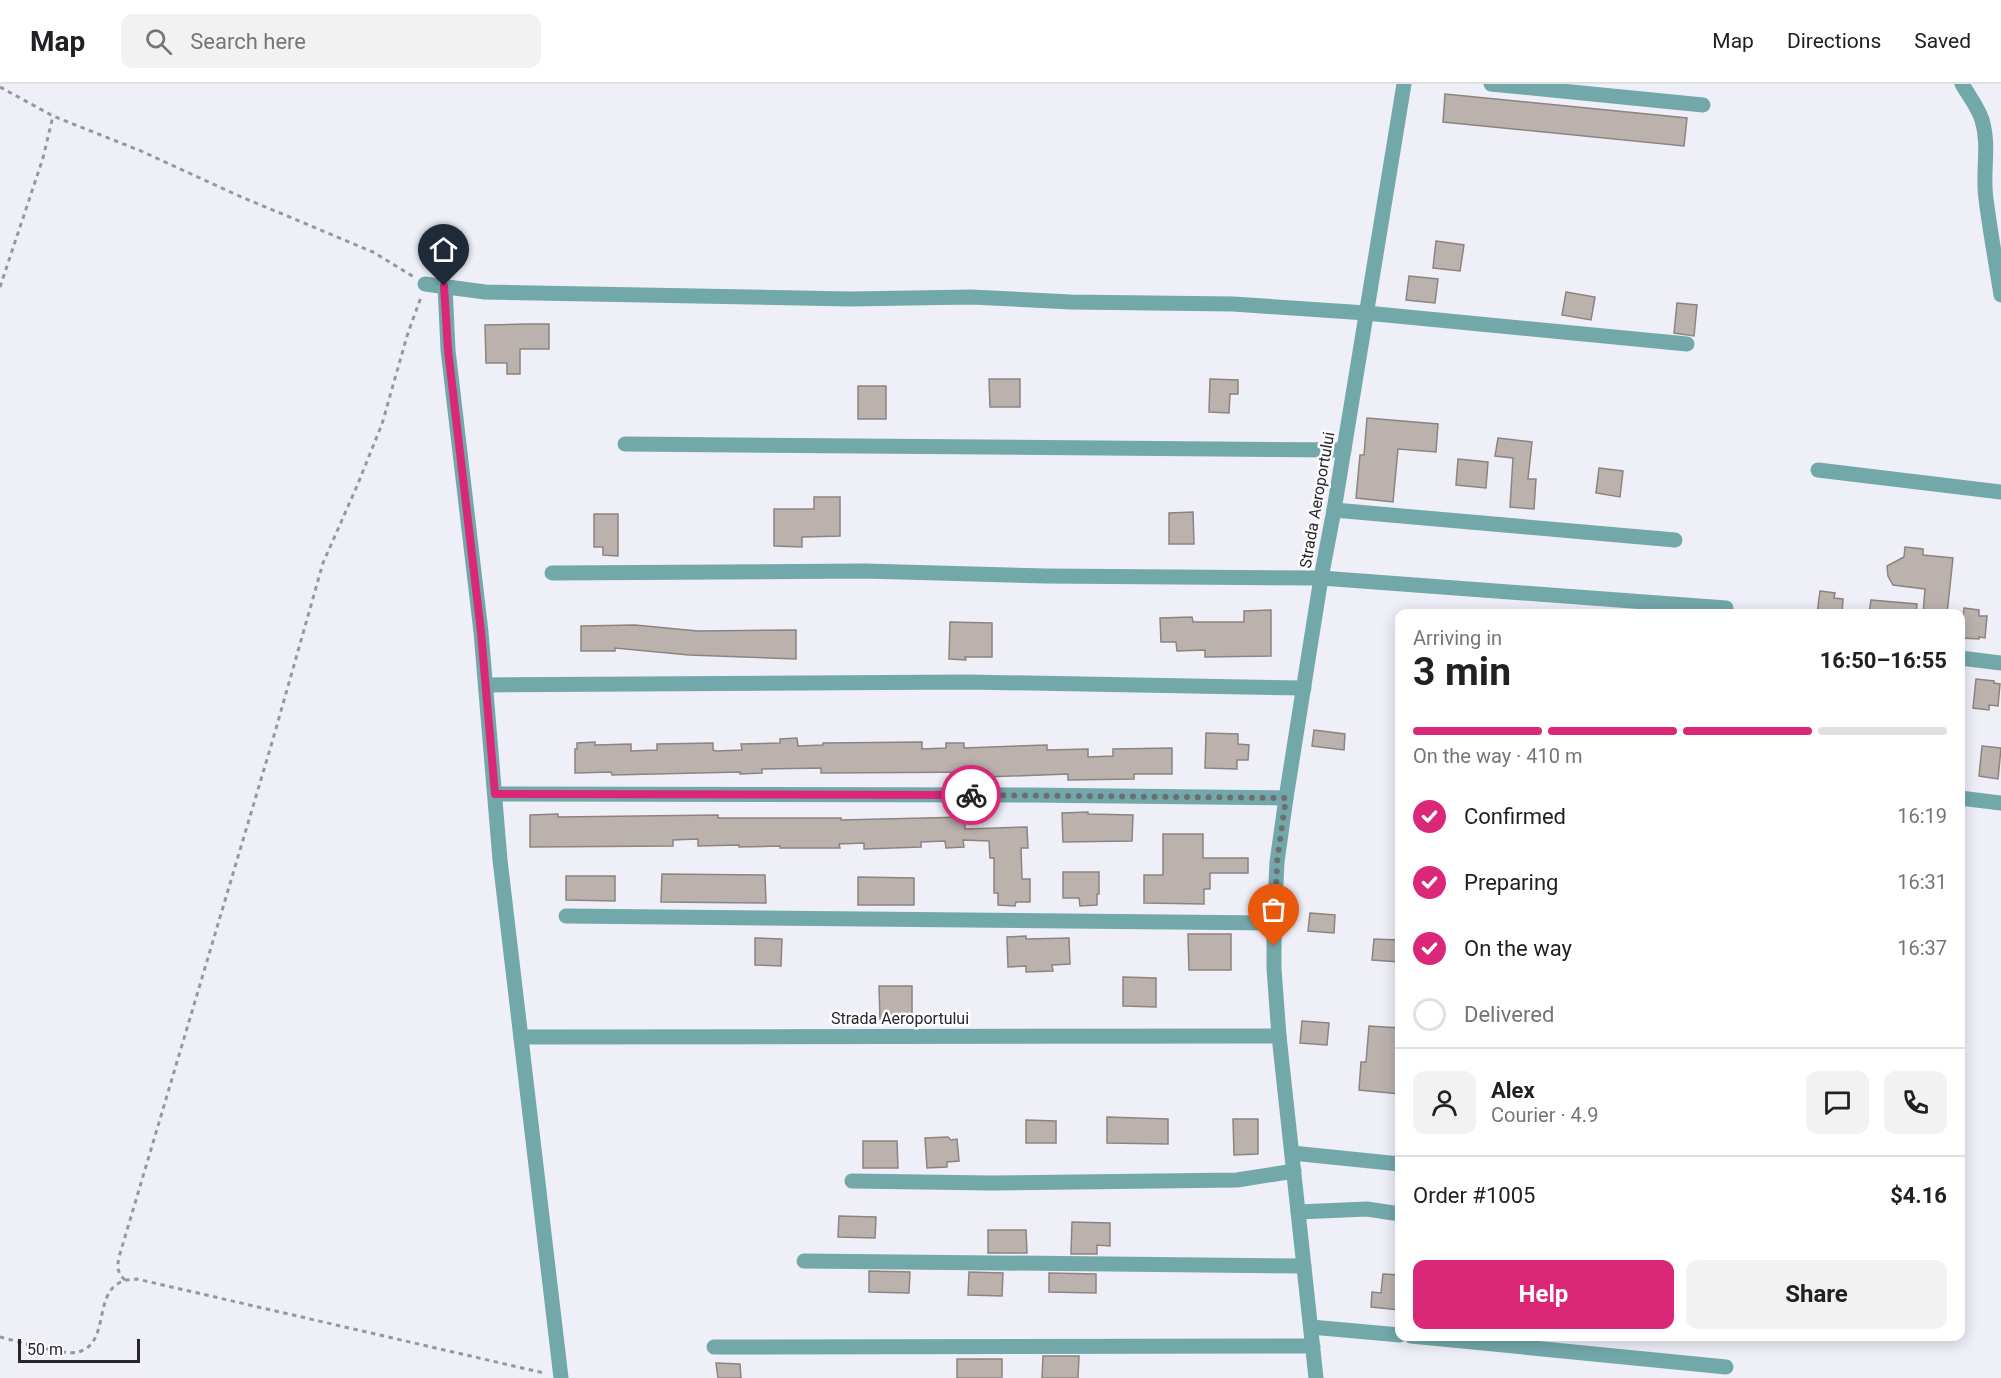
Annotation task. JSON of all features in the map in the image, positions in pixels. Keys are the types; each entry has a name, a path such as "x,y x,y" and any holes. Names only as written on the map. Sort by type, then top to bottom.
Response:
{"street":[{"name":"Strada Aeroportului","path":"1316,1378 1279,1036 1274,969 1277,862 1321,578 1404,84"},
{"path":"1491,84 1703,105"},
{"path":"1962,84 1982,118 1985,130 1987,150 1984,184 2001,295"},
{"path":"425,284 485,292 850,299 971,297 1071,302 1233,304 1366,313 1687,344"},
{"path":"444,286 448,350 486,685 500,860 561,1377"},
{"path":"625,444 1344,450"},
{"path":"1818,470 2001,492"},
{"path":"1334,510 1675,540"},
{"path":"552,573 865,571 1046,576 1321,578 1726,608"},
{"path":"1965,659 2001,663"},
{"path":"486,685 969,682 1304,688"},
{"path":"495,794 1286,798"},
{"path":"1965,799 2001,803"},
{"path":"567,916 1274,923"},
{"name":"Strada Aeroportului","path":"521,1037 1279,1036"},
{"path":"1292,1153 1395,1163"},
{"path":"852,1181 991,1183 1237,1180 1294,1171"},
{"path":"1298,1212 1367,1209 1395,1213"},
{"path":"804,1261 1304,1266"},
{"path":"1311,1327 1395,1335"},
{"path":"1462,1341 1726,1367"},
{"path":"714,1347 1313,1346"}],"path":[{"path":"0,87 52,116 141,151 237,195 373,252 425,284 407,336 382,424 322,563 273,739 119,1257 118,1274 125,1280"},
{"path":"0,287 43,158 52,116"},
{"path":"0,1337 63,1352 77,1353 86,1349 96,1338 111,1290 117,1283 137,1279 561,1377"}],"building":[{"path":"1445,94 1687,118 1684,146 1443,122"},
{"path":"1436,241 1464,245 1460,271 1433,268"},
{"path":"1409,276 1438,279 1435,303 1406,300"},
{"path":"1566,292 1595,297 1591,320 1562,315"},
{"path":"1677,303 1697,305 1694,336 1674,333"},
{"path":"549,324 549,349 520,349 520,374 507,374 507,363 486,363 485,325"},
{"path":"989,379 1020,379 1020,407 990,407"},
{"path":"1210,379 1238,380 1238,394 1230,394 1229,413 1209,412"},
{"path":"858,386 886,386 886,419 858,419"},
{"path":"1367,418 1438,424 1436,452 1398,449 1393,502 1356,498 1360,455 1364,455"},
{"path":"1498,438 1532,442 1528,479 1536,479 1534,509 1510,507 1513,458 1495,456"},
{"path":"1458,459 1488,462 1486,488 1456,485"},
{"path":"1599,468 1623,471 1620,497 1596,493"},
{"path":"814,497 840,497 840,536 802,537 802,547 774,546 774,509 814,509"},
{"path":"1193,512 1194,544 1169,544 1169,513"},
{"path":"594,514 618,514 618,556 603,555 603,547 594,547"},
{"path":"1905,547 1923,549 1923,555 1953,558 1948,609 1923,609 1925,589 1893,585 1888,576 1887,566 1904,557"},
{"path":"1820,591 1835,593 1834,598 1843,599 1842,609 1818,609"},
{"path":"1871,600 1917,604 1916,609 1870,609"},
{"path":"1964,609 1979,610 1979,616 1987,616 1985,638 1965,638"},
{"path":"1271,610 1271,656 1205,657 1205,650 1177,651 1176,642 1161,642 1160,618 1192,617 1193,622 1244,622 1244,611"},
{"path":"950,622 992,623 992,657 949,659"},
{"path":"635,625 698,631 796,630 796,659 689,655 615,648 615,651 581,651 581,626"},
{"path":"1976,679 2000,684 1998,706 1989,705 1989,710 1973,708"},
{"path":"1314,730 1345,734 1344,750 1312,746"},
{"path":"1206,733 1238,734 1238,744 1249,745 1248,760 1237,760 1237,769 1205,768"},
{"path":"797,738 798,746 823,745 823,743 922,742 922,749 946,748 946,743 964,743 964,748 1047,745 1047,750 1088,749 1088,757 1113,756 1113,749 1172,748 1172,774 1134,774 1134,779 1068,780 1068,774 985,777 985,772 821,773 821,768 762,769 762,773 740,774 740,772 612,775 611,772 575,773 577,743 631,744 631,751 657,750 657,744 713,743 713,750 716,751 742,750 741,744 780,743 780,739"},
{"path":"1982,746 2001,748 1998,779 1979,776"},
{"path":"1088,812 1088,814 1133,815 1132,841 1063,842 1062,813"},
{"path":"558,814 558,817 718,815 718,818 841,818 841,820 965,817 965,829 1027,827 1028,848 1021,848 1022,879 1030,879 1030,902 1016,902 1015,906 998,905 998,893 994,893 994,858 990,858 989,841 963,840 964,847 946,848 945,841 921,842 921,847 864,849 864,843 839,844 840,848 698,846 698,839 673,840 673,846 530,847 530,815"},
{"path":"1163,834 1203,834 1203,858 1248,858 1248,873 1210,873 1210,889 1204,889 1204,904 1144,903 1144,875 1163,875"},
{"path":"1063,872 1099,872 1097,905 1080,906 1079,898 1063,898"},
{"path":"662,874 765,875 766,903 661,902"},
{"path":"566,876 615,876 615,901 566,900"},
{"path":"858,877 914,878 914,905 858,905"},
{"path":"1310,913 1335,915 1334,933 1308,931"},
{"path":"1188,934 1231,934 1231,970 1189,970"},
{"path":"1026,936 1026,939 1069,938 1070,964 1052,965 1053,971 1026,972 1026,966 1008,967 1007,937"},
{"path":"755,938 782,939 781,966 755,965"},
{"path":"1374,939 1395,940 1395,962 1372,960"},
{"path":"1123,977 1156,978 1156,1007 1123,1006"},
{"path":"879,986 912,986 912,1019 880,1019"},
{"path":"1302,1021 1329,1023 1327,1045 1300,1043"},
{"path":"1369,1026 1395,1028 1395,1094 1359,1090 1361,1062 1366,1062"},
{"path":"1107,1117 1168,1119 1168,1144 1107,1143"},
{"path":"1233,1119 1258,1119 1258,1154 1234,1155"},
{"path":"1026,1120 1056,1121 1056,1143 1026,1143"},
{"path":"948,1137 951,1140 957,1139 959,1161 947,1162 947,1167 927,1168 925,1138"},
{"path":"863,1141 897,1141 898,1168 863,1168"},
{"path":"839,1216 876,1217 875,1238 838,1237"},
{"path":"1072,1222 1110,1223 1110,1246 1097,1245 1097,1254 1071,1254"},
{"path":"988,1230 1026,1230 1027,1253 988,1253"},
{"path":"869,1271 910,1272 909,1293 869,1292"},
{"path":"969,1272 1003,1273 1002,1296 968,1295"},
{"path":"1049,1273 1096,1274 1096,1293 1049,1292"},
{"path":"1383,1274 1395,1275 1395,1309 1371,1307 1372,1292 1381,1293"},
{"path":"1043,1356 1079,1356 1078,1378 1042,1378"},
{"path":"957,1359 1002,1359 1002,1378 957,1378"},
{"path":"716,1363 740,1364 741,1378 718,1378"}],"way so far":[{"path":"971,795 1286,798 1277,862 1274,946"}],"route":[{"path":"444,286 448,350 481,632 495,794 518,796 971,795"}]}
